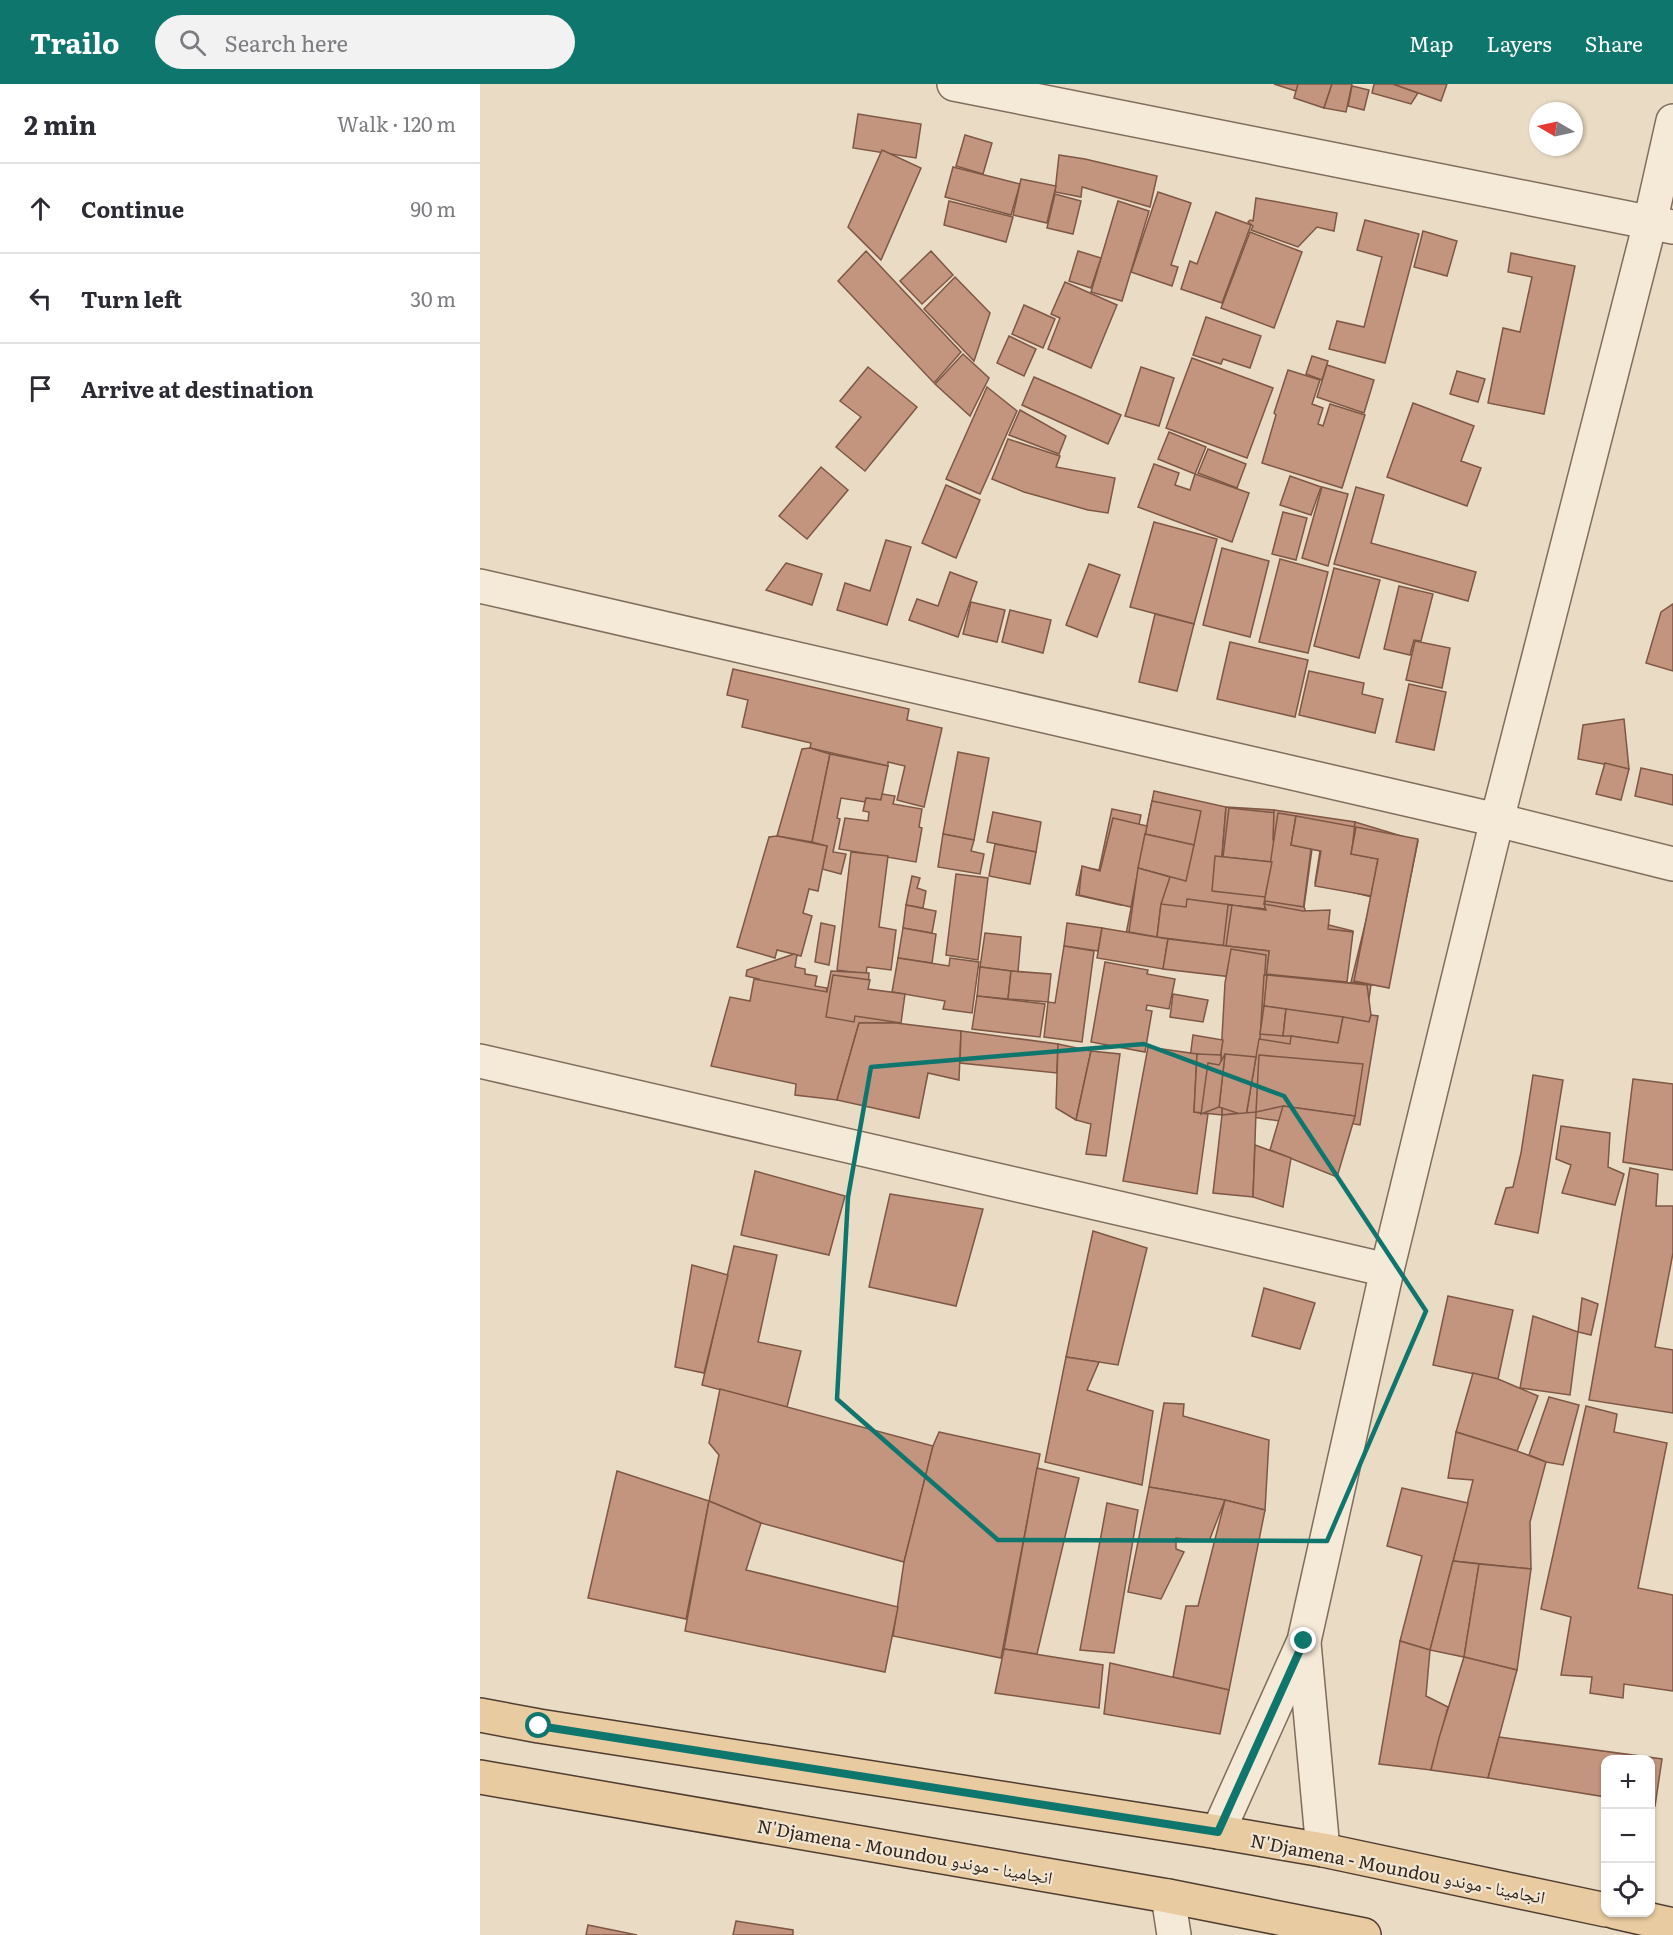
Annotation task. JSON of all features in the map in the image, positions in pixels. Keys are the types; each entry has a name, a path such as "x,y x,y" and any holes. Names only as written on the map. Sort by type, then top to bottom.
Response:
{"main road":[{"name":"N'Djamena - Moundou انجامينا - موندو","path":"480,1716 1323,1850 1601,1909"},
{"name":"N'Djamena - Moundou انجامينا - موندو","path":"480,1777 1168,1896 1268,1926 1364,1935"},
{"path":"1638,1917 1673,1925"}],"street":[{"path":"954,84 1661,225"},
{"path":"1218,1832 1304,1641 1387,1270 1497,820 1661,225 1673,121"},
{"path":"480,586 1497,820 1673,864"},
{"path":"480,1062 1387,1270"},
{"path":"1304,1641 1323,1850"},
{"path":"1168,1896 1174,1935"}],"highlighted area":[{"path":"1144,1044 1284,1096 1426,1311 1327,1541 998,1540 837,1399 848,1197 871,1067"}],"building":[{"path":"1274,84 1301,84 1299,92"},
{"path":"1298,84 1332,84 1324,108 1294,98"},
{"path":"1332,84 1352,84 1346,112 1324,108"},
{"path":"1374,84 1393,84 1418,93 1411,104 1372,93"},
{"path":"1393,84 1447,84 1441,101"},
{"path":"1352,86 1369,90 1364,110 1348,106"},
{"path":"858,114 921,124 916,158 853,148"},
{"path":"965,135 992,143 983,174 956,166"},
{"path":"882,150 921,168 881,260 848,227"},
{"path":"1059,155 1157,176 1150,207 1082,187 1081,197 1055,192"},
{"path":"953,167 1020,184 1011,215 945,197"},
{"path":"1021,179 1056,186 1047,223 1013,215"},
{"path":"1158,192 1191,203 1171,265 1178,267 1172,286 1131,272"},
{"path":"1055,194 1081,201 1073,234 1047,228"},
{"path":"1256,198 1337,213 1334,231 1317,227 1298,247 1251,230 1253,226 1248,222 1253,221"},
{"path":"949,201 1013,217 1006,242 944,225"},
{"path":"1118,201 1149,211 1122,301 1091,292"},
{"path":"1216,212 1251,225 1222,303 1181,289 1190,261 1197,264"},
{"path":"1365,220 1419,234 1385,363 1329,349 1337,321 1364,327 1382,257 1357,250"},
{"path":"1423,231 1457,241 1447,276 1414,267"},
{"path":"1250,232 1302,252 1274,328 1221,308"},
{"path":"866,251 961,352 934,383 838,281"},
{"path":"931,251 953,275 922,304 900,281"},
{"path":"1078,251 1101,258 1091,288 1069,281"},
{"path":"1511,253 1575,266 1544,414 1488,403 1503,328 1520,332 1532,277 1508,272"},
{"path":"955,277 990,313 974,361 924,309"},
{"path":"1065,282 1117,305 1091,368 1048,349 1060,318 1051,314"},
{"path":"1024,305 1055,319 1043,348 1012,334"},
{"path":"1206,317 1261,336 1250,368 1223,359 1221,364 1193,355"},
{"path":"1009,336 1036,349 1024,376 997,363"},
{"path":"963,354 989,378 970,416 935,384"},
{"path":"1312,356 1328,361 1322,380 1306,374"},
{"path":"1192,358 1273,388 1247,458 1166,428"},
{"path":"1327,365 1374,380 1364,413 1317,397"},
{"path":"868,367 917,407 865,471 836,447 861,417 840,401"},
{"path":"1141,367 1174,378 1159,426 1125,416"},
{"path":"1288,370 1320,380 1312,404 1323,408 1318,424 1323,426 1330,404 1365,415 1342,488 1262,463 1276,415 1274,413"},
{"path":"1457,371 1485,379 1478,402 1450,394"},
{"path":"1034,377 1121,415 1108,444 1022,405"},
{"path":"987,387 1017,411 980,494 946,479"},
{"path":"1413,403 1474,426 1461,461 1481,468 1467,506 1387,477"},
{"path":"1020,410 1066,436 1059,454 1009,435"},
{"path":"1169,432 1206,447 1195,474 1158,459"},
{"path":"1008,439 1060,456 1056,467 1115,478 1108,513 1088,510 1024,492 992,479"},
{"path":"1208,449 1246,464 1237,488 1198,473"},
{"path":"1154,464 1179,473 1175,485 1190,490 1195,474 1249,493 1232,542 1138,507"},
{"path":"821,467 848,490 807,539 779,516"},
{"path":"1290,476 1321,487 1311,515 1280,505"},
{"path":"946,485 980,500 956,558 922,543"},
{"path":"1322,487 1348,494 1328,566 1302,558"},
{"path":"1356,487 1384,495 1371,543 1476,572 1468,601 1334,564"},
{"path":"1283,512 1307,518 1296,560 1272,554"},
{"path":"1154,522 1217,539 1194,624 1130,607"},
{"path":"886,540 911,547 887,625 837,610 845,583 870,591"},
{"path":"1222,548 1269,561 1250,637 1203,625"},
{"path":"1280,559 1328,572 1308,653 1259,642"},
{"path":"786,563 822,574 812,605 766,590"},
{"path":"1089,564 1120,575 1097,637 1066,625"},
{"path":"1334,568 1380,580 1359,658 1314,646"},
{"path":"950,572 977,582 958,637 909,620 917,599 938,606"},
{"path":"1399,586 1433,594 1421,641 1414,640 1410,655 1384,649"},
{"path":"971,602 1005,610 997,642 963,634"},
{"path":"1673,604 1673,671 1646,663 1661,612"},
{"path":"1010,610 1051,620 1043,653 1002,642"},
{"path":"1155,614 1194,624 1177,691 1139,682"},
{"path":"1415,641 1450,648 1442,688 1406,680"},
{"path":"1230,642 1308,660 1295,717 1217,699"},
{"path":"733,669 909,709 907,720 942,728 924,807 897,800 905,766 888,762 888,766 810,748 811,743 742,727 748,700 727,695"},
{"path":"1309,671 1364,683 1362,694 1383,699 1375,733 1299,715"},
{"path":"1409,684 1446,692 1434,750 1396,742"},
{"path":"1624,719 1629,769 1578,759 1583,725"},
{"path":"810,748 830,754 812,842 777,836 802,749"},
{"path":"958,752 989,758 974,840 943,834"},
{"path":"830,754 888,766 881,800 866,798 865,802 841,798 837,818 840,819 833,852 846,854 841,874 822,869 827,846 812,842"},
{"path":"1605,763 1629,769 1621,800 1596,794"},
{"path":"1641,768 1673,775 1673,805 1635,796"},
{"path":"1154,791 1226,807 1222,856 1272,861 1265,909 1228,905 1223,948 1126,934"},
{"path":"882,794 895,796 893,804 922,809 919,827 922,828 916,862 839,849 845,818 868,821 869,812 863,811 866,798 881,800"},
{"path":"1152,801 1201,811 1194,845 1145,834"},
{"path":"1226,807 1274,810 1273,840 1312,849 1304,907 1265,901 1272,861 1222,856"},
{"path":"1229,808 1278,813 1272,862 1223,857"},
{"path":"1112,809 1141,815 1121,905 1076,895 1082,867 1099,870"},
{"path":"1274,810 1355,822 1352,851 1381,859 1372,897 1315,883 1320,851 1273,840"},
{"path":"993,812 1041,822 1036,852 987,842"},
{"path":"1278,813 1296,816 1291,845 1311,849 1303,911 1264,904"},
{"path":"1296,816 1356,827 1351,854 1378,859 1371,896 1315,886 1321,851 1291,845"},
{"path":"1113,818 1147,826 1131,907 1079,895 1082,866 1100,871"},
{"path":"1355,822 1418,841 1388,987 1351,982 1381,859 1352,851"},
{"path":"1356,827 1418,839 1389,988 1354,981 1378,859 1351,854"},
{"path":"943,834 974,840 971,851 984,854 980,874 938,867"},
{"path":"1145,834 1194,845 1186,881 1138,868"},
{"path":"777,836 827,846 818,891 809,889 803,913 812,916 801,956 777,950 775,958 737,947 769,837"},
{"path":"995,844 1036,852 1030,884 989,876"},
{"path":"851,852 888,856 879,927 896,930 891,970 867,967 866,974 837,970"},
{"path":"1215,856 1272,862 1265,897 1212,891"},
{"path":"1138,868 1170,877 1161,904 1157,937 1129,932"},
{"path":"956,874 988,878 978,960 946,955"},
{"path":"912,876 920,878 917,888 926,891 923,908 906,905"},
{"path":"1187,899 1232,905 1226,946 1157,937 1161,904 1186,907"},
{"path":"1265,901 1304,907 1309,920 1353,931 1345,982 1264,975 1266,955 1223,948 1228,905 1265,909"},
{"path":"1264,904 1303,911 1330,910 1328,929 1353,932 1347,982 1266,974 1269,951 1226,946 1232,905 1266,910"},
{"path":"906,905 936,911 932,933 903,928"},
{"path":"821,923 835,926 829,965 815,962"},
{"path":"1067,923 1102,928 1098,951 1064,946"},
{"path":"903,928 936,934 932,963 898,958"},
{"path":"1102,928 1168,939 1163,969 1097,958"},
{"path":"985,933 1021,937 1018,972 980,967"},
{"path":"1168,939 1269,951 1256,1057 1225,1054 1232,977 1163,969"},
{"path":"1064,946 1094,951 1082,1042 1044,1037 1048,1002 1055,1003"},
{"path":"1231,949 1266,955 1256,1112 1222,1115 1221,1055 1225,983"},
{"path":"794,954 797,955 795,967 805,969 805,974 817,976 815,986 827,988 822,1016 755,1005 759,979 746,976 747,970"},
{"path":"898,958 949,966 950,958 979,962 972,1013 943,1009 945,1001 892,992"},
{"path":"1105,962 1148,970 1147,974 1175,979 1169,1009 1147,1005 1146,1010 1152,1011 1145,1052 1091,1042"},
{"path":"980,967 1011,971 1008,999 977,996"},
{"path":"831,971 869,973 868,990 899,995 896,1023 859,1023 837,1100 795,1095 796,1084 711,1066 730,997 750,1001 754,979 827,992"},
{"path":"1011,971 1051,974 1048,1002 1008,999"},
{"path":"833,975 870,980 868,989 905,994 901,1023 855,1016 854,1022 826,1017"},
{"path":"1264,975 1371,985 1367,1012 1344,1012 1341,1035 1312,1034 1306,1059 1259,1055"},
{"path":"1267,975 1367,985 1371,1015 1369,1022 1264,1006"},
{"path":"1173,994 1208,1000 1203,1022 1170,1017"},
{"path":"977,996 1045,1004 1040,1037 972,1029"},
{"path":"1264,1006 1286,1009 1283,1036 1260,1034"},
{"path":"1286,1009 1343,1017 1338,1043 1283,1036"},
{"path":"1371,1015 1378,1016 1360,1125 1288,1113 1286,1122 1246,1116 1259,1039 1290,1044 1291,1036 1338,1043 1343,1017 1369,1022"},
{"path":"859,1023 896,1023 961,1031 959,1080 928,1073 919,1118 837,1100"},
{"path":"961,1031 1058,1044 1057,1073 960,1063"},
{"path":"1193,1035 1223,1040 1219,1065 1208,1063 1201,1114 1176,1125 1143,1120 1152,1053 1190,1058"},
{"path":"1058,1044 1091,1051 1076,1120 1056,1108"},
{"path":"1148,1047 1197,1054 1194,1112 1208,1114 1197,1194 1123,1181"},
{"path":"1091,1051 1120,1054 1106,1156 1086,1154 1091,1124 1076,1120"},
{"path":"1197,1054 1221,1055 1222,1115 1194,1112"},
{"path":"1225,1054 1256,1057 1246,1116 1219,1107"},
{"path":"1225,1054 1219,1107 1201,1114 1208,1063 1219,1065"},
{"path":"1259,1055 1363,1064 1355,1116 1283,1106 1256,1112"},
{"path":"1533,1075 1563,1080 1538,1233 1495,1224 1506,1188 1513,1187 1521,1153"},
{"path":"1633,1079 1673,1084 1673,1170 1623,1162"},
{"path":"1283,1106 1355,1116 1337,1177 1270,1150"},
{"path":"1256,1112 1253,1197 1213,1193 1222,1115"},
{"path":"1561,1126 1610,1133 1608,1167 1624,1174 1615,1205 1562,1193 1571,1165 1556,1159"},
{"path":"1255,1145 1291,1158 1283,1207 1253,1197"},
{"path":"1630,1168 1658,1174 1656,1206 1673,1206 1673,1253 1655,1347 1673,1350 1673,1413 1589,1400"},
{"path":"755,1171 845,1196 829,1255 741,1235"},
{"path":"890,1194 983,1209 956,1306 869,1287"},
{"path":"1093,1231 1147,1248 1118,1365 1066,1357"},
{"path":"734,1246 777,1255 758,1342 801,1351 787,1407 702,1385"},
{"path":"692,1265 728,1275 704,1373 675,1367"},
{"path":"1264,1288 1315,1303 1300,1349 1252,1336"},
{"path":"1448,1296 1513,1310 1498,1379 1433,1365"},
{"path":"1582,1298 1598,1304 1591,1335 1578,1332"},
{"path":"1533,1316 1578,1332 1570,1395 1520,1388"},
{"path":"1066,1357 1099,1362 1087,1390 1153,1411 1142,1485 1045,1462"},
{"path":"1473,1373 1498,1379 1538,1396 1517,1451 1456,1432"},
{"path":"720,1389 933,1446 904,1562 761,1523 709,1501 719,1455 709,1443"},
{"path":"1549,1397 1579,1405 1563,1465 1546,1462 1529,1455"},
{"path":"1164,1403 1184,1404 1183,1416 1269,1440 1265,1510 1225,1500 1149,1487"},
{"path":"1586,1406 1617,1414 1614,1432 1667,1443 1638,1588 1673,1595 1673,1691 1624,1684 1623,1698 1590,1693 1592,1677 1561,1675 1571,1617 1541,1609"},
{"path":"939,1432 1040,1454 1001,1658 893,1636 904,1562 933,1446"},
{"path":"1456,1432 1546,1462 1530,1522 1531,1569 1453,1561 1473,1480 1448,1478"},
{"path":"1037,1468 1079,1478 1037,1654 1004,1649"},
{"path":"617,1471 709,1501 686,1619 588,1598"},
{"path":"1149,1487 1225,1500 1209,1541 1176,1538 1176,1549 1184,1552 1161,1599 1128,1592"},
{"path":"1402,1488 1468,1503 1430,1650 1400,1641 1422,1556 1387,1546"},
{"path":"1225,1500 1265,1510 1229,1690 1173,1677 1186,1606 1198,1606"},
{"path":"709,1501 761,1523 746,1570 898,1607 885,1672 685,1631"},
{"path":"1107,1503 1138,1510 1114,1653 1080,1650"},
{"path":"1453,1561 1479,1564 1464,1657 1430,1650"},
{"path":"1479,1564 1531,1569 1517,1670 1464,1657"},
{"path":"1400,1641 1430,1650 1426,1696 1448,1707 1431,1770 1379,1764"},
{"path":"1004,1649 1103,1665 1099,1708 995,1693"},
{"path":"1464,1657 1517,1670 1488,1778 1431,1770"},
{"path":"1110,1663 1229,1690 1220,1734 1104,1714"},
{"path":"1499,1737 1632,1755 1601,1755 1601,1796 1488,1778"},
{"path":"1655,1758 1662,1759 1655,1806"},
{"path":"736,1921 793,1930 793,1935 733,1935"},
{"path":"588,1925 637,1935 586,1935"}],"route":[{"path":"539,1726 1218,1832 1304,1641"}]}
